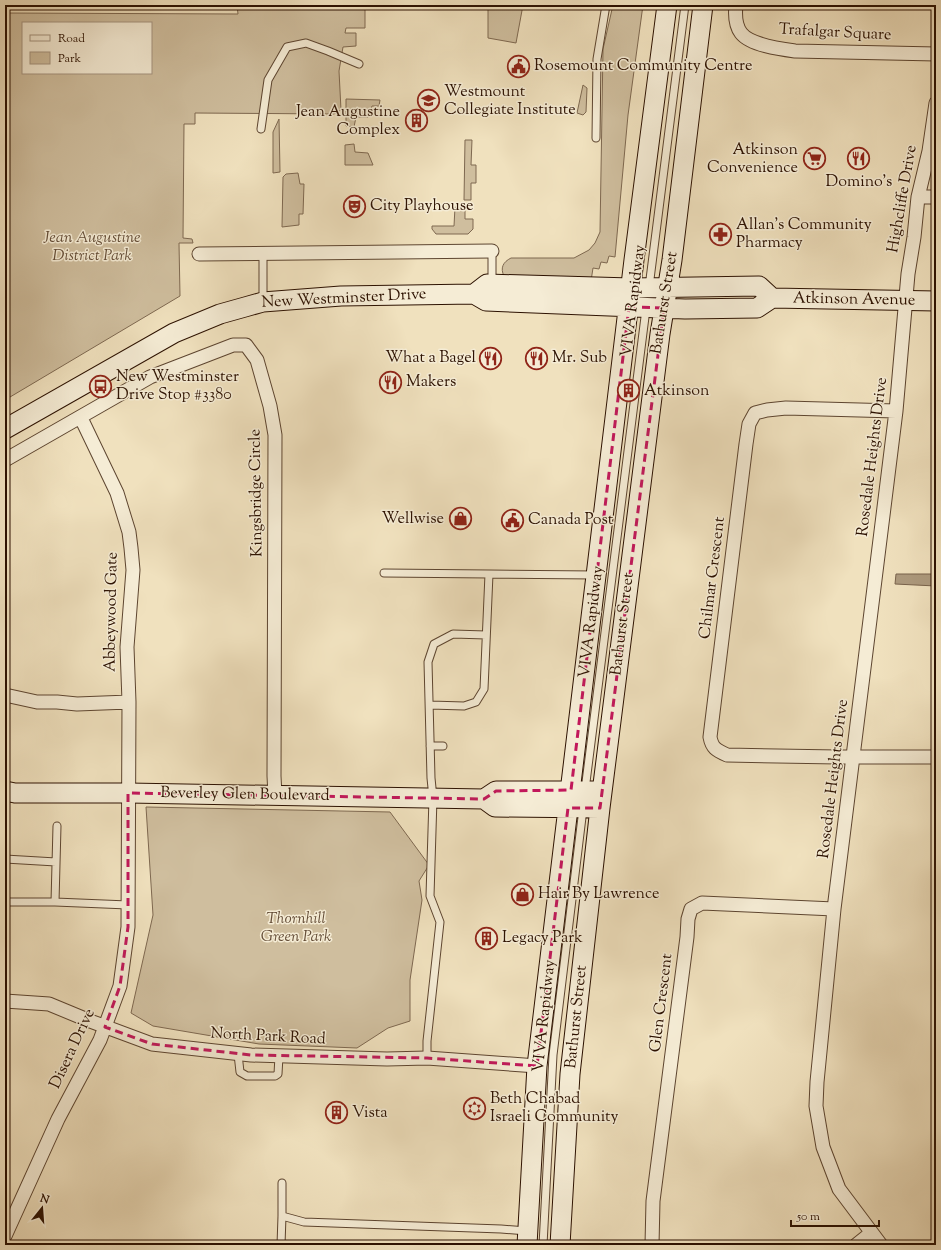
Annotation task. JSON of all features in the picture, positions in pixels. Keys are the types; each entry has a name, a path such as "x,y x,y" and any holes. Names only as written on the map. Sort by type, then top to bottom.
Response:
{"main road":[{"name":"Bathurst Street","path":"527,1238 537,1066 585,799 648,298 667,5"},
{"name":"Bathurst Street","path":"560,1245 596,575 648,298 672,260 703,5"},
{"name":"New Westminster Drive","path":"474,294 488,284 492,284"},
{"path":"492,284 648,298"},
{"name":"New Westminster Drive","path":"5,429 174,333 220,314 264,302 341,296 474,294 486,302 648,298"},
{"name":"Atkinson Avenue","path":"648,298 757,308 772,298 936,301"},
{"name":"Beverley Glen Boulevard","path":"5,791 15,793 128,793 484,799 496,807 585,799"}],"street":[{"name":"Trafalgar Square","path":"736,5 736,24 741,33 750,40 778,49 795,51 936,54"},
{"name":"Highcliffe Drive","path":"906,301 918,197 929,150 936,103"},
{"path":"918,197 936,197"},
{"path":"199,254 492,252"},
{"name":"Rosedale Heights Drive","path":"881,1245 839,1189 823,1147 816,1106 834,909 896,411 906,301"},
{"name":"Kingsbridge Circle","path":"5,460 81,418 150,377 233,345 246,345 257,360 270,406 275,435 275,796"},
{"name":"Chilmar Crescent","path":"854,758 726,755 717,750 711,744 710,737 749,424 755,413 786,408 896,411"},
{"name":"Abbeywood Gate","path":"81,418 117,493 129,532 133,570 127,646 129,702 128,793"},
{"path":"5,695 37,702 77,704 129,702"},
{"path":"854,758 936,757"},
{"name":"Disera Drive","path":"5,1236 58,1119 100,1040 120,986 128,927 128,793"},
{"name":"Glen Crescent","path":"652,1245 653,1201 688,937 688,919 691,909 702,903 834,909"},
{"name":"North Park Road","path":"5,1001 49,1004 152,1044 238,1054 387,1059 427,1058 537,1066"},
{"path":"856,1245 871,1233"}],"lane":[{"path":"596,138 597,59 606,5"},
{"name":"VIVA Rapidway","path":"648,298 685,5"},
{"path":"261,129 268,80 287,47 306,43 359,64"},
{"path":"492,252 492,284"},
{"path":"263,253 264,302"},
{"path":"384,573 596,575"},
{"path":"430,706 464,706 476,702 484,689 489,574"},
{"path":"427,1058 427,1041 440,922 430,896 433,798 428,662 434,644 453,634 486,635"},
{"path":"430,746 443,746"},
{"name":"VIVA Rapidway","path":"543,1245 553,1055 585,799"},
{"path":"55,902 57,826"},
{"path":"5,859 56,862"},
{"path":"5,902 55,902 128,905"},
{"path":"238,1054 240,1072 247,1076 275,1076 278,1074 279,1056"},
{"path":"280,1245 282,1183"},
{"path":"282,1216 304,1222 501,1229 527,1238"}],"highlighted area":[{"path":"629,307 664,308 600,808 568,808 537,1066 427,1058 251,1055 152,1044 105,1027 120,986 128,927 128,793 484,799 496,791 571,790"}],"green space":[{"name":"Jean Augustine District Park","path":"237,5 418,5 418,7 365,7 365,28 346,28 345,33 356,33 356,46 343,47 339,71 341,110 334,114 195,113 195,124 184,124 183,238 192,239 193,243 179,243 180,296 5,400 5,13 238,14"},
{"path":"469,5 523,5 516,43 488,38 488,8 469,8"},
{"path":"613,5 643,5 628,115 615,257 609,256 607,263 601,262 599,269 593,268 591,281 504,276 502,268 506,261 511,258 574,258 589,250 595,243 600,232 603,49"},
{"path":"583,85 587,88 586,112 583,115 577,113"},
{"path":"346,99 380,100 379,106 372,106 368,117 356,117 354,127 346,126"},
{"path":"279,119 280,172 273,173 273,132"},
{"path":"465,140 472,140 471,165 476,165 476,183 471,183 471,200 464,200"},
{"path":"354,144 355,152 368,153 373,165 345,165 345,145"},
{"path":"298,173 300,184 304,184 303,214 299,214 299,225 282,227 283,177 286,174"},
{"path":"455,207 465,208 465,219 473,219 473,229 468,234 436,234 432,229 432,226 454,226"},
{"name":"Thornhill Green Park","path":"146,807 390,812 429,865 419,881 422,900 410,980 410,1021 388,1028 357,1048 259,1044 153,1026 131,1013 153,915"}],"shaded area":[{"path":"896,574 936,574 936,586 895,584"}],"place":[{"name":"Rosemount Community Centre","path":"519,66"},
{"name":"Westmount Collegiate Institute","path":"429,101"},
{"name":"Jean Augustine Complex","path":"416,121"},
{"name":"Domino's","path":"859,158"},
{"name":"Atkinson Convenience","path":"814,159"},
{"name":"City Playhouse","path":"354,206"},
{"name":"Allan's Community Pharmacy","path":"720,234"},
{"name":"What a Bagel","path":"491,358"},
{"name":"Mr. Sub","path":"537,358"},
{"name":"Makers","path":"390,382"},
{"name":"New Westminster Drive Stop #3380","path":"100,386"},
{"name":"Atkinson","path":"628,391"},
{"name":"Wellwise","path":"460,519"},
{"name":"Canada Post","path":"512,520"},
{"name":"Hair By Lawrence","path":"523,894"},
{"name":"Legacy Park","path":"486,938"},
{"name":"Beth Chabad Israeli Community","path":"475,1108"},
{"name":"Vista","path":"336,1113"}]}
